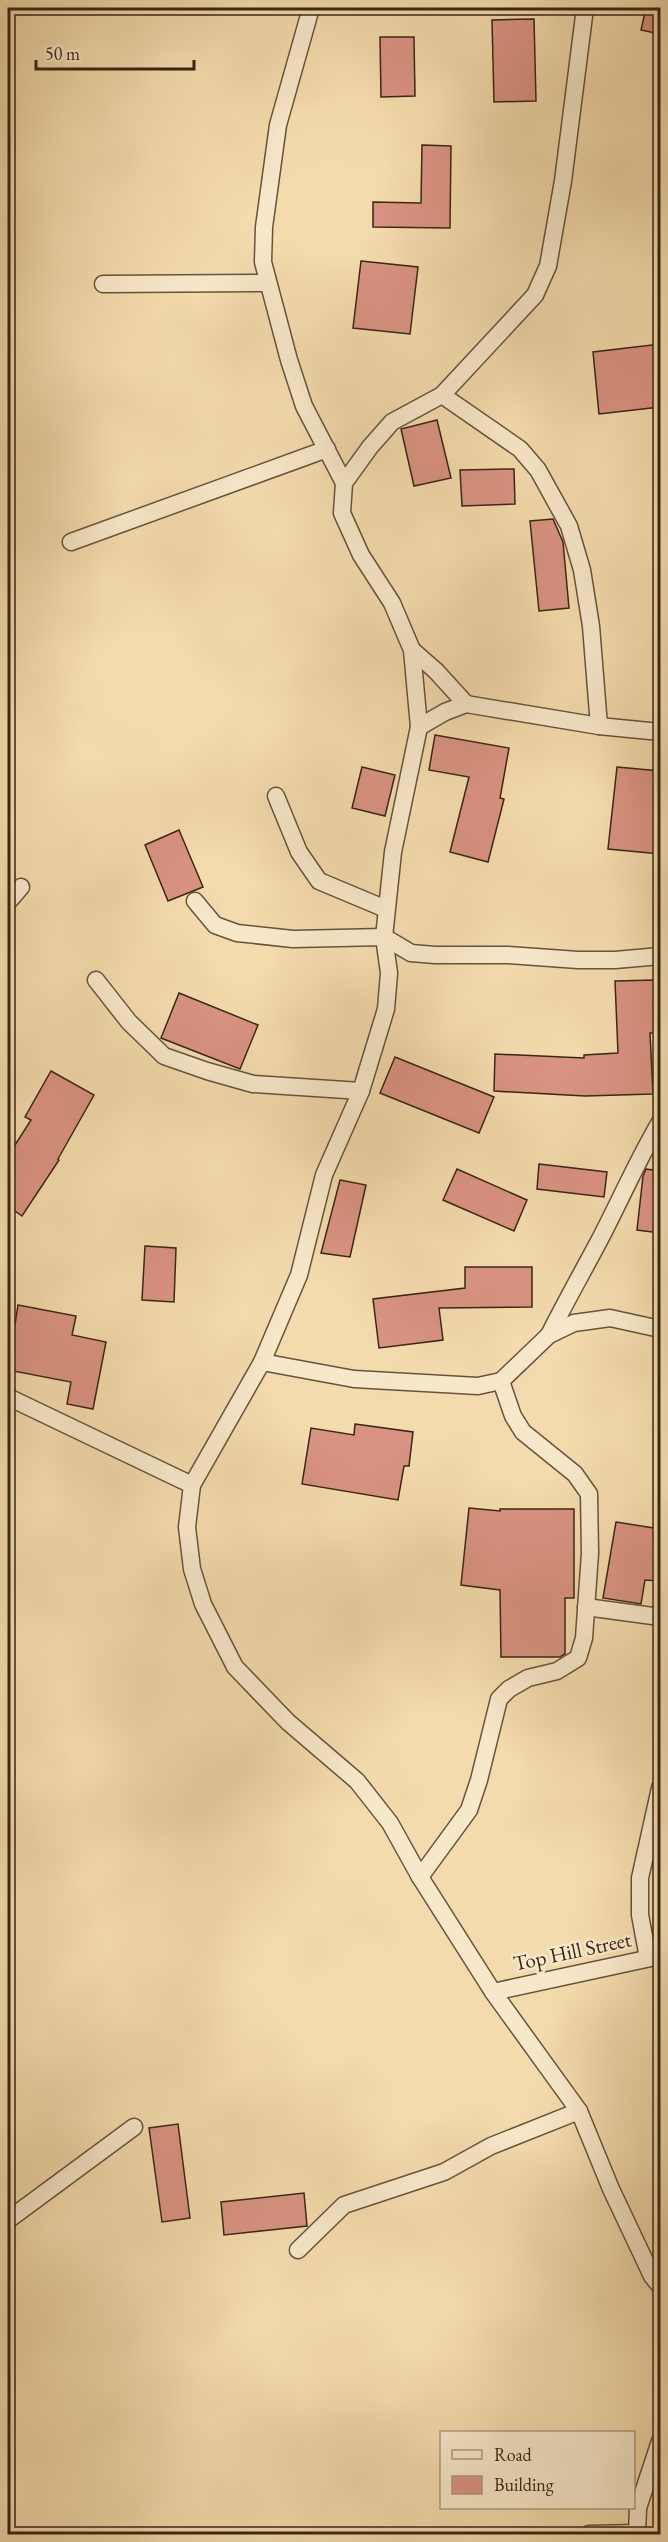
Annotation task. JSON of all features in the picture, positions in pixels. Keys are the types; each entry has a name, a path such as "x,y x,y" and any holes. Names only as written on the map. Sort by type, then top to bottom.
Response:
{"street":[{"path":"311,8 278,125 262,244 268,283 304,406 344,483 342,513 361,555 392,603 412,650 419,727 393,852 386,909 384,937 389,973 386,1008 361,1091 324,1175 299,1275 262,1362 192,1485 187,1527 192,1569 203,1604 235,1667 288,1722 357,1781 390,1823 420,1877 493,1992 579,2111 611,2189 652,2276 660,2286"},
{"path":"344,483 370,447 392,422 442,395 535,295 548,266 563,181 585,8"},
{"path":"103,284 268,283"},
{"path":"442,395 520,449 538,470 569,526 582,570 591,626 599,726"},
{"path":"71,542 327,449"},
{"path":"412,650 436,671 466,704"},
{"path":"419,727 466,704 599,726 660,732"},
{"path":"276,796 292,829 299,852 319,881 386,909"},
{"path":"8,902 21,887"},
{"path":"195,901 215,925 237,933 293,939 384,937 411,953 435,955 578,960 615,960 660,956"},
{"path":"96,980 129,1022 164,1056 253,1084 361,1091"},
{"path":"549,1335 639,1157 660,1122"},
{"path":"262,1362 354,1379 478,1386 501,1381 549,1335 574,1323 610,1318 660,1329"},
{"path":"420,1877 469,1810 500,1699 509,1689 528,1678 557,1671 578,1659 584,1638 590,1553 589,1494 575,1474 523,1432 513,1416 501,1381"},
{"path":"8,1397 192,1485"},
{"path":"586,1607 660,1617"},
{"path":"654,1957 640,1915 640,1878 660,1788"},
{"name":"Top Hill Street","path":"493,1992 654,1957"},
{"path":"298,2250 344,2205 444,2172 491,2146 579,2111"},
{"path":"8,2220 134,2127"},
{"path":"589,2535 637,2534 638,2508 660,2441"}],"building":[{"path":"646,8 660,8 660,34 641,30"},
{"path":"534,19 536,101 494,102 492,20"},
{"path":"380,37 414,37 415,96 381,97"},
{"path":"422,145 451,146 450,228 373,227 373,202 421,203"},
{"path":"361,261 418,267 410,334 353,328"},
{"path":"660,344 660,407 599,414 593,352"},
{"path":"437,420 451,478 414,486 401,429"},
{"path":"514,469 515,504 462,506 460,470"},
{"path":"553,519 563,542 569,608 539,611 530,521"},
{"path":"435,735 509,748 500,798 504,799 488,862 450,852 469,777 429,770"},
{"path":"362,767 395,775 385,816 352,808"},
{"path":"617,767 660,771 660,854 608,849"},
{"path":"179,830 203,887 168,901 145,845"},
{"path":"655,980 656,1033 650,1033 653,1094 585,1096 494,1091 495,1054 584,1058 584,1055 618,1053 615,981"},
{"path":"179,993 258,1025 240,1069 161,1038"},
{"path":"395,1057 494,1097 479,1133 380,1093"},
{"path":"51,1071 94,1095 59,1160 22,1216 8,1206 8,1156 31,1120 25,1117"},
{"path":"539,1164 607,1172 604,1197 537,1189"},
{"path":"457,1169 527,1200 514,1231 443,1200"},
{"path":"646,1169 660,1171 660,1233 637,1230 643,1176"},
{"path":"340,1180 366,1185 350,1257 321,1253"},
{"path":"145,1246 176,1248 174,1302 142,1300"},
{"path":"465,1267 532,1267 532,1307 439,1308 443,1340 379,1348 373,1299 465,1288"},
{"path":"18,1305 76,1316 72,1335 106,1342 93,1409 67,1404 71,1382 8,1370"},
{"path":"355,1424 413,1432 409,1466 404,1466 398,1500 302,1484 311,1428 354,1435"},
{"path":"469,1508 500,1511 500,1509 574,1509 574,1598 565,1598 565,1654 560,1657 501,1657 500,1590 461,1585"},
{"path":"616,1522 660,1529 660,1581 645,1580 641,1604 603,1598"},
{"path":"178,2124 190,2218 162,2222 149,2128"},
{"path":"304,2193 307,2226 224,2235 221,2202"}]}
